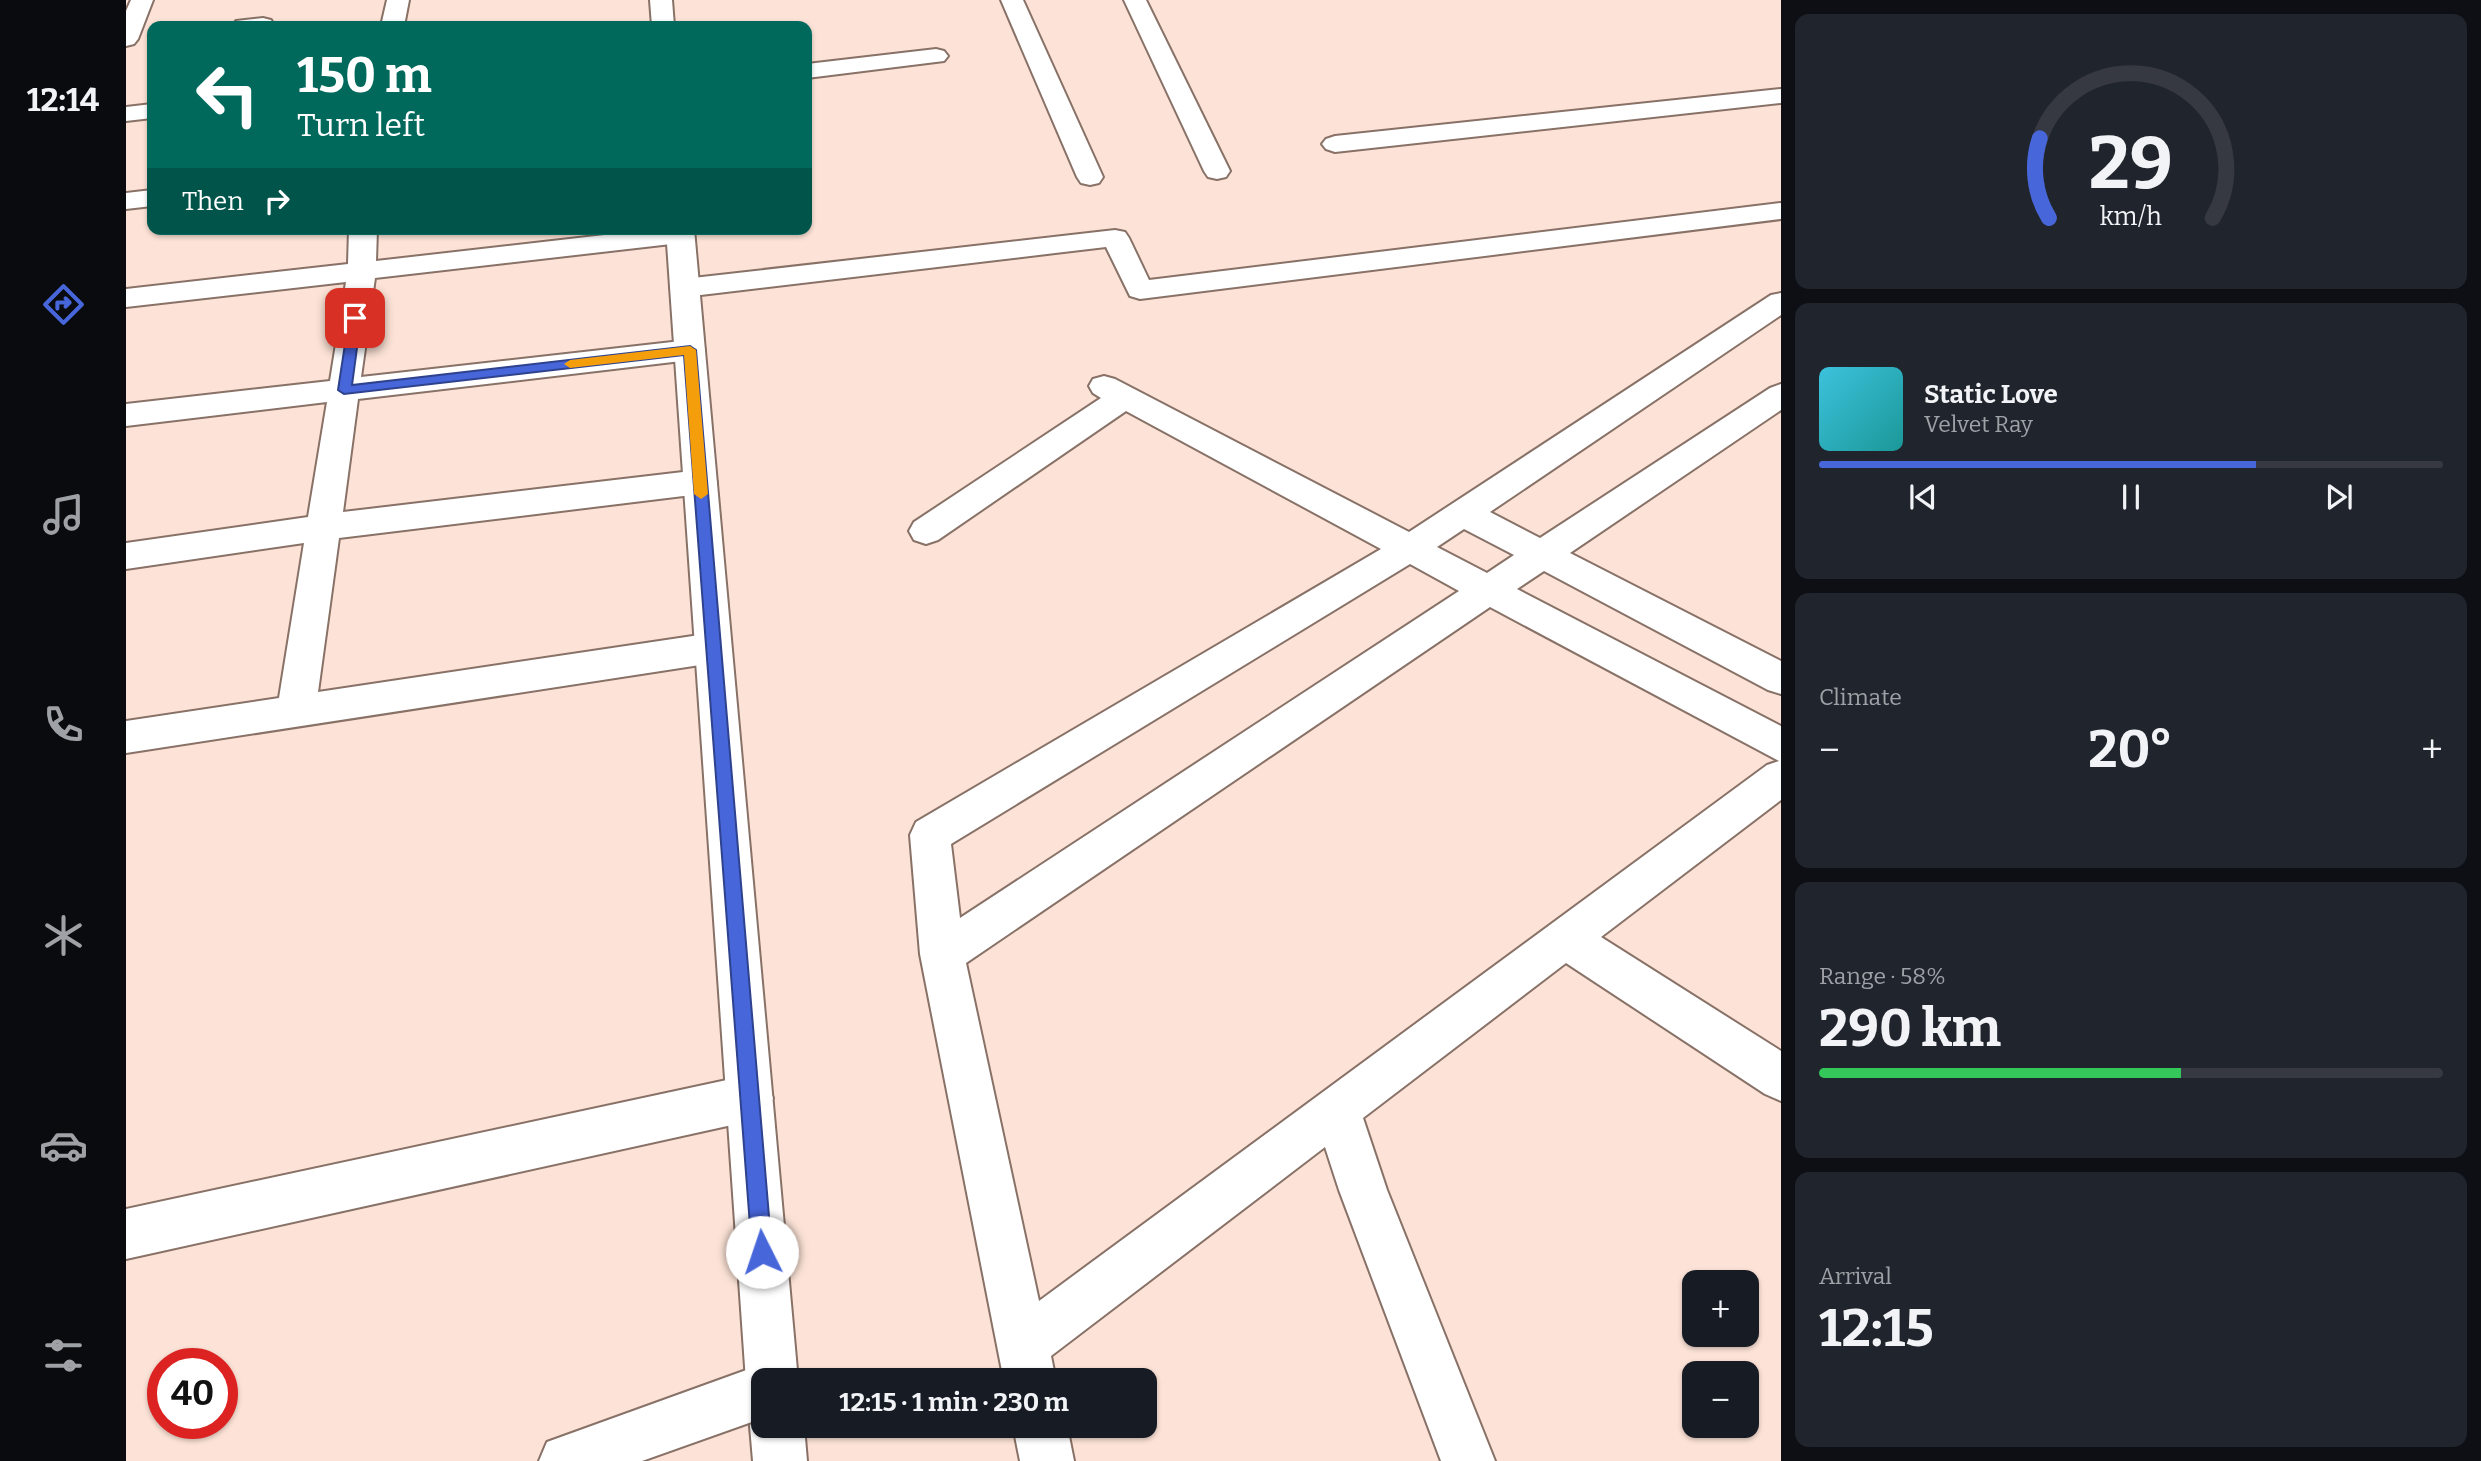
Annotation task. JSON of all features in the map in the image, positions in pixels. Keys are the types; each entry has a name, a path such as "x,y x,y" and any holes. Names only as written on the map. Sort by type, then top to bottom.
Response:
{"street":[{"path":"142,0 126,38 147,36"},
{"path":"394,21 398,0"},
{"path":"661,0 663,21"},
{"path":"1012,0 1090,177"},
{"path":"1135,0 1217,171"},
{"path":"812,70 936,56"},
{"path":"1335,144 1781,96"},
{"path":"126,114 147,112"},
{"path":"126,201 147,199"},
{"path":"684,288 1115,237 1140,290 1781,211"},
{"path":"296,711 362,271 363,235"},
{"path":"126,298 656,235"},
{"path":"680,235 771,1368"},
{"path":"1781,302 1410,548 930,835 942,954 1027,1363 1337,1110 1781,777"},
{"path":"126,415 690,350"},
{"path":"926,531 1114,391 1781,745"},
{"path":"942,954 1781,395"},
{"path":"126,556 324,527 700,482"},
{"path":"1464,513 1781,679"},
{"path":"126,737 713,648"},
{"path":"1565,938 1781,1078"},
{"path":"126,1234 750,1098"},
{"path":"1337,1110 1363,1190 1468,1461"},
{"path":"566,1461 751,1395"},
{"path":"778,1438 780,1461"},
{"path":"1042,1438 1047,1461"}],"slow traffic":[{"path":"570,364 690,350 701,494"}],"route":[{"path":"355,318 344,390 690,350 762,1252"}]}
